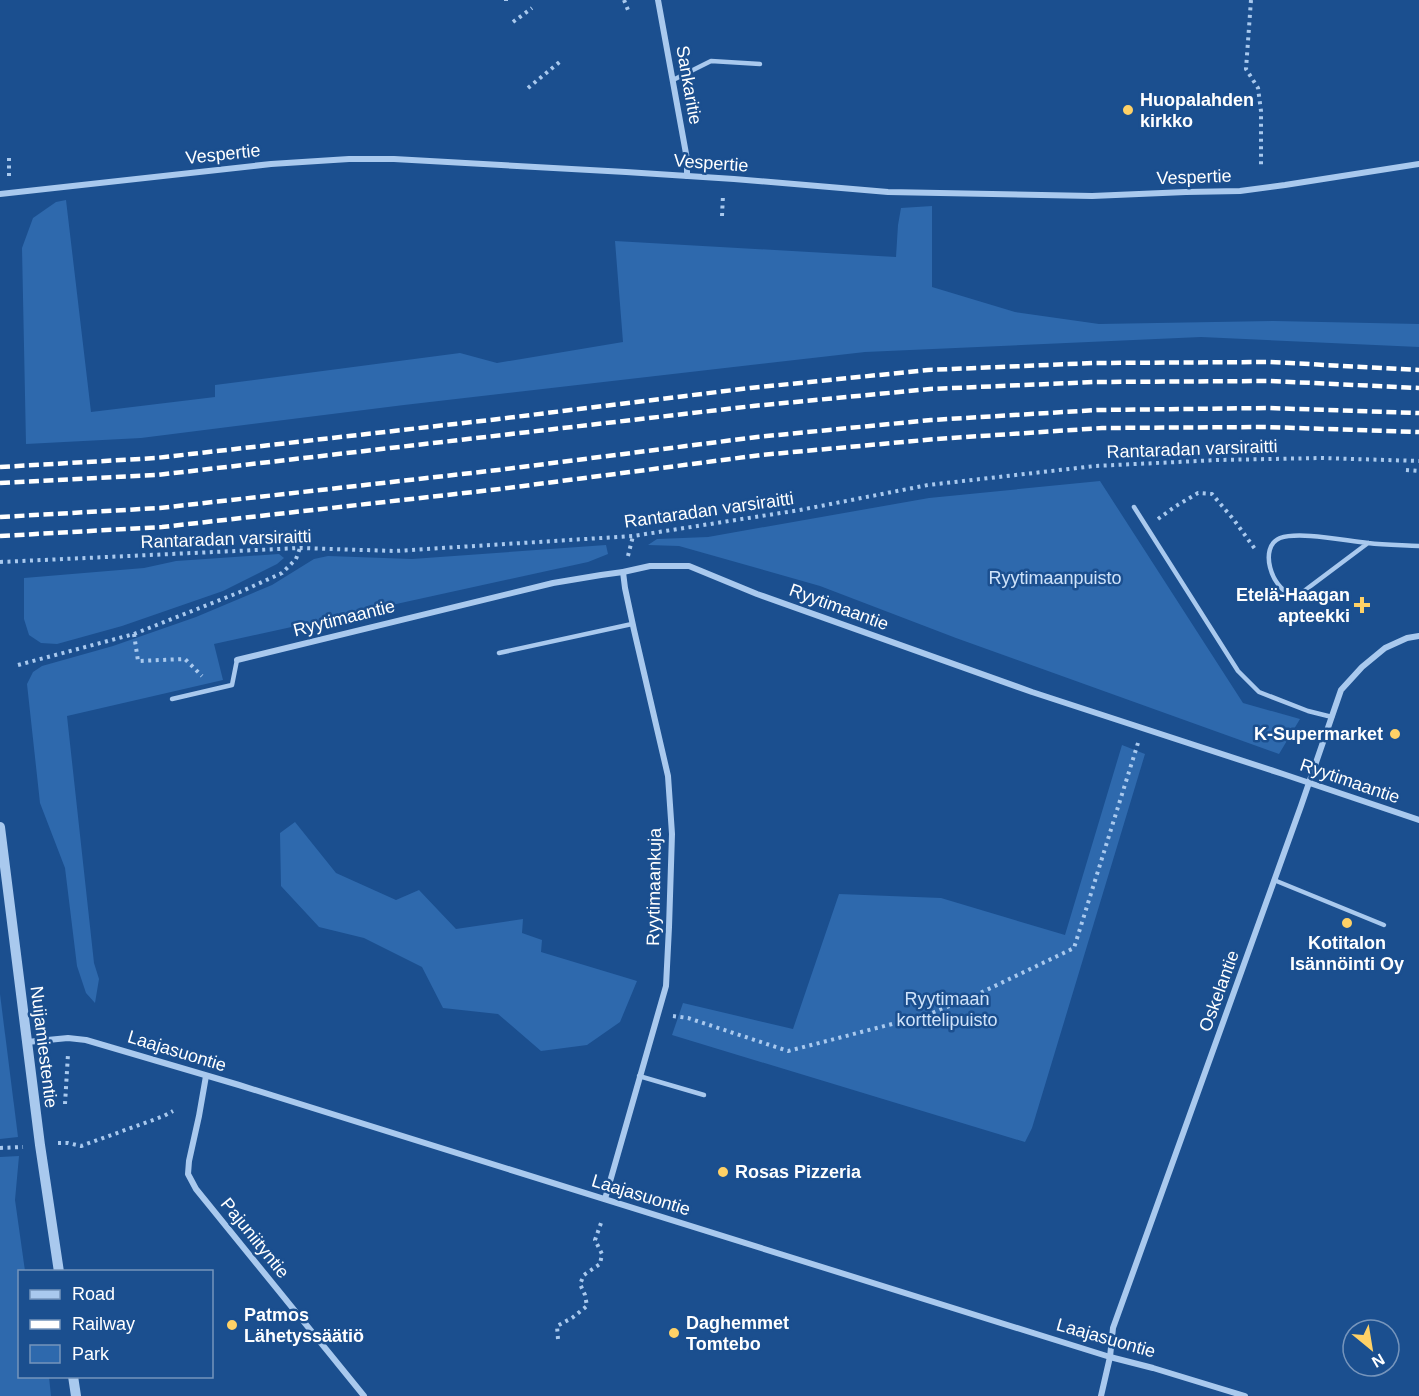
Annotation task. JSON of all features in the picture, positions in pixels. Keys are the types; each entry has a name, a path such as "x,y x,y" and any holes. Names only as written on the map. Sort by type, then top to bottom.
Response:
{"street":[{"name":"Sankaritie","path":"658,0 687,159 687,176"},
{"name":"Vespertie","path":"0,194 286,162 349,159 394,159 687,176 888,192 1092,196 1240,191 1419,164"},
{"name":"Ryytimaantie","path":"237,660 553,583 650,566 689,566 757,594 1026,690 1419,820"},
{"name":"Ryytimaankuja","path":"605,1199 666,986 672,834 668,776 632,624 624,572"},
{"name":"Oskelantie","path":"1101,1396 1110,1357 1113,1328 1310,783 1341,690 1362,667 1385,648 1407,638 1419,636"},
{"name":"Nuijamiestentie","path":"0,827 40,1145 59,1270"},
{"name":"Laajasuontie","path":"27,1042 68,1038 86,1040 239,1085 1110,1357 1245,1396"},
{"name":"Pajuniityntie","path":"206,1076 188,1174 203,1198 364,1396"},
{"path":"73,1378 76,1396"}],"lane":[{"path":"673,81 711,61 760,63"},
{"path":"1134,507 1238,671 1259,692 1308,711 1332,717"},
{"path":"1368,543 1300,594 1291,594 1280,587 1269,569 1268,554 1274,543 1278,538 1296,535 1419,546"},
{"path":"499,653 632,624"},
{"path":"172,699 232,685 237,660"},
{"path":"1275,880 1384,924"},
{"path":"639,1076 704,1095"}],"path":[{"path":"624,0 628,10"},
{"path":"1251,0 1246,69 1258,88 1261,111 1261,167"},
{"path":"513,22 532,8"},
{"path":"528,88 562,60"},
{"path":"722,216 723,191"},
{"name":"Rantaradan varsiraitti","path":"0,562 300,548 395,551 633,536 800,510 928,486 1095,466 1322,458 1419,460"},
{"path":"1406,470 1419,471"},
{"path":"1147,527 1198,493 1212,495 1234,520 1269,569"},
{"path":"18,665 134,634 240,592 282,573 296,559 300,548"},
{"path":"134,634 138,661 185,659 200,673"},
{"path":"688,1018 788,1051 927,1015 972,997 1074,948 1143,728"},
{"path":"65,1104 67,1087"},
{"path":"68,1143 81,1146 173,1111"},
{"path":"0,1148 23,1147"},
{"path":"558,1339 557,1326 587,1306 580,1284 584,1275 600,1264 602,1254 595,1240 601,1223"}],"green space":[{"path":"66,200 91,412 215,397 215,385 460,353 497,363 623,342 615,241 896,257 901,208 932,206 932,287 1015,312 1099,324 1274,321 1419,324 1419,347 1201,337 865,352 141,438 26,444 22,248 33,218 56,202"},
{"name":"Ryytimaanpuisto","path":"1100,481 1243,703 1300,719 1279,754 956,638 820,586 679,546 648,545 657,539 708,537 929,498"},
{"path":"606,545 608,554 588,562 214,644 223,680 67,716 94,963 99,979 95,1003 86,993 77,966 65,868 40,803 27,684 33,672 42,666 113,646 196,617 272,585 314,559 328,556 412,559"},
{"path":"279,554 284,558 277,564 223,591 122,626 57,644 41,643 29,635 24,619 24,578 144,568 176,561"},
{"name":"Ryytimaan korttelipuisto","path":"1122,745 1145,754 1032,1128 1025,1142 672,1035 683,1003 793,1029 839,894 941,898 1065,935"},
{"path":"295,822 336,873 396,900 419,890 456,929 523,919 522,933 542,940 541,952 637,981 620,1022 587,1045 541,1051 498,1014 443,1008 422,967 364,938 319,927 281,886 280,833"},
{"path":"0,994 18,1137 0,1139"},
{"path":"19,1156 15,1200 25,1270 18,1270 18,1378 49,1378 51,1396 0,1396 0,1157"}],"railway":[{"path":"0,467 156,458 750,388 928,370 1094,363 1270,362 1419,370"},
{"path":"0,483 157,475 753,406 930,389 1095,382 1270,381 1419,388"},
{"path":"0,517 160,508 498,470 757,437 931,420 1098,410 1268,408 1419,413"},
{"path":"0,536 162,527 500,489 761,455 936,439 1102,428 1266,427 1419,432"}],"place":[{"name":"Huopalahden kirkko","path":"1128,110"},
{"name":"Etelä-Haagan apteekki","path":"1362,605"},
{"name":"K-Supermarket","path":"1395,734"},
{"name":"Kotitalon Isännöinti Oy","path":"1347,923"},
{"name":"Rosas Pizzeria","path":"723,1172"},
{"name":"Patmos Lähetyssäätiö","path":"232,1325"},
{"name":"Daghemmet Tomtebo","path":"674,1333"}]}
